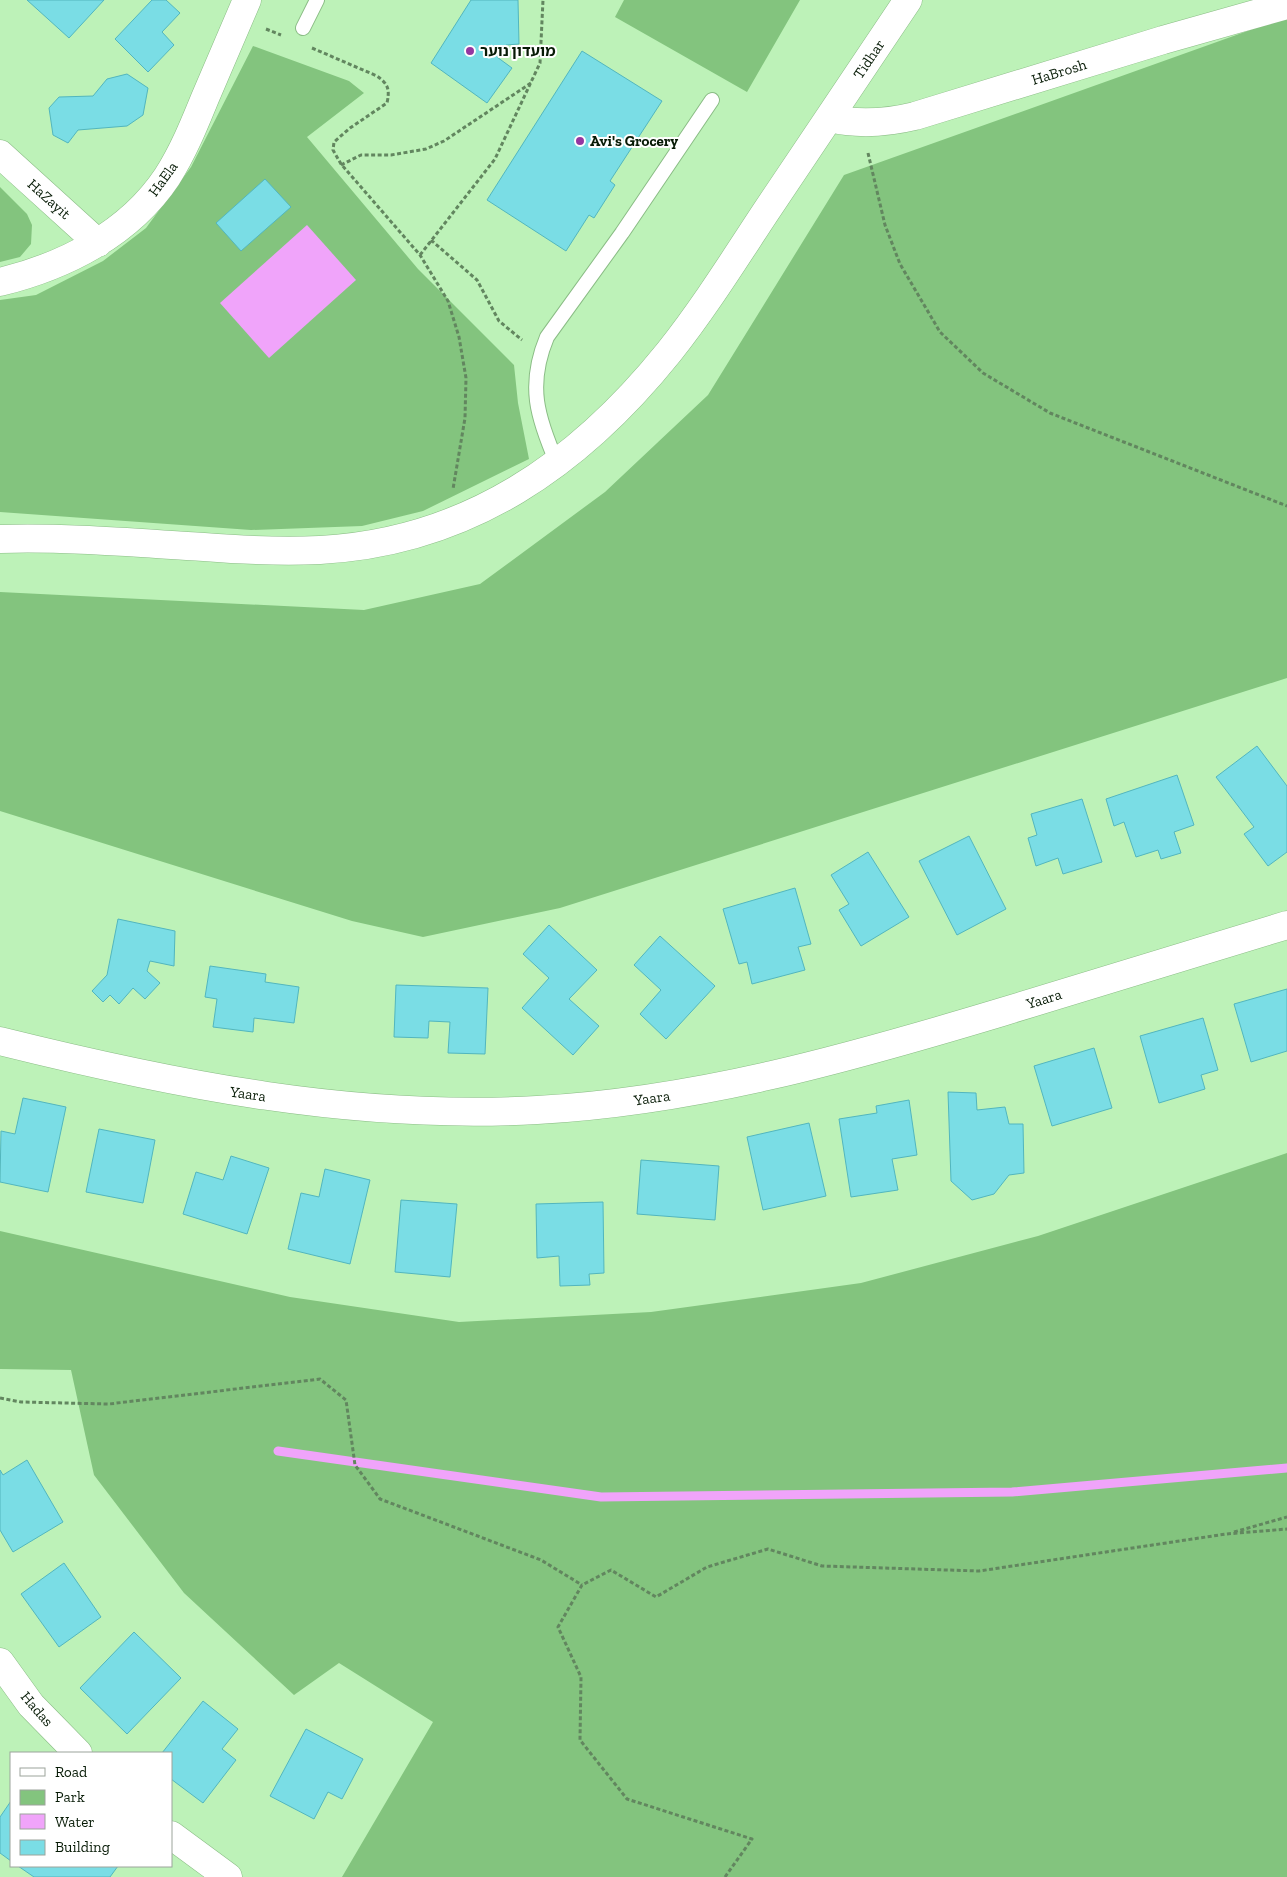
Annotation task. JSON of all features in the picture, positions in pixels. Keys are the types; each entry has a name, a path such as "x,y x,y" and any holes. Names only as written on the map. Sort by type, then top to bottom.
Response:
{"street":[{"name":"Tidhar","path":"0,539 45,538 252,550 321,550 386,542 448,524 506,497 557,463 617,411 669,351 721,279 908,0"},
{"name":"HaBrosh","path":"829,118 861,123 886,122 915,116 1163,40 1287,5"},
{"name":"HaEla","path":"0,282 28,275 62,262 98,243 120,227 166,178 184,148 244,9"},
{"name":"HaZayit","path":"0,154 98,243"},
{"name":"Yaara","path":"0,1041 105,1067 206,1087 323,1104 430,1111 536,1110 645,1100 758,1080 878,1049 1287,925"},
{"name":"Hadas","path":"0,1662 31,1705 77,1752"},
{"path":"172,1836 228,1877"}],"lane":[{"path":"304,28 317,0"},
{"path":"557,463 541,424 537,406 536,380 540,354 547,337 622,234 712,100"}],"path":[{"path":"420,255 495,159 540,63 543,0"},
{"path":"244,9 286,37"},
{"path":"304,45 377,76 386,82 389,92 387,102 350,128 334,142 333,150 341,164 420,255 448,301 459,337 466,378 465,418 448,524"},
{"path":"341,164 361,155 391,155 426,149 444,141 531,82"},
{"path":"861,123 884,225 900,264 940,332 983,373 1050,413 1287,506"},
{"path":"431,240 477,280 499,321 540,354"},
{"path":"0,1398 21,1402 109,1404 320,1380 346,1400 355,1465 380,1498 541,1560 582,1585"},
{"path":"1226,1534 1287,1518"},
{"path":"725,1877 752,1839 627,1799 580,1740 581,1677 558,1627 582,1585 611,1570 656,1597 707,1567 768,1549 822,1566 979,1571 1226,1534 1287,1529"}],"green space":[{"path":"624,0 800,0 747,92 615,17"},
{"path":"1287,17 1287,678 560,908 423,937 352,921 0,811 0,592 364,610 480,584 605,492 708,395 844,175"},
{"path":"253,46 349,81 364,93 307,137 418,269 514,365 518,403 529,459 423,511 362,526 251,530 0,512 0,300 36,295 103,261 146,228 191,167"},
{"path":"0,187 27,214 32,225 31,244 20,257 0,262"},
{"path":"1287,1153 1287,1877 342,1877 433,1722 339,1663 294,1695 184,1593 94,1475 71,1370 0,1369 0,1231 290,1297 459,1322 651,1312 861,1283 1038,1236"}],"water":[{"path":"307,225 356,280 269,358 220,303"}],"building":[{"path":"27,0 104,0 69,38"},
{"path":"152,0 166,0 180,13 162,32 174,45 148,72 115,39"},
{"name":"מועדון נוער","path":"471,0 518,0 519,44 506,45 497,57 512,68 487,103 431,63"},
{"name":"Avi's Grocery","path":"582,51 662,101 610,181 615,185 594,218 589,215 566,251 487,200"},
{"path":"127,74 148,88 143,115 127,126 78,130 68,143 53,135 49,108 59,97 93,96 107,79"},
{"path":"265,179 291,207 241,251 216,223"},
{"path":"1257,746 1287,786 1287,852 1268,866 1244,834 1254,827 1216,777"},
{"path":"1177,775 1194,825 1174,832 1181,853 1161,859 1158,850 1136,857 1124,822 1114,826 1106,799"},
{"path":"1082,799 1102,862 1063,874 1058,858 1036,866 1028,838 1037,835 1031,814"},
{"path":"969,836 1006,909 957,935 919,861"},
{"path":"868,852 909,917 861,946 839,910 849,904 831,875"},
{"path":"795,888 811,944 798,947 805,970 752,984 747,962 739,964 723,909"},
{"path":"118,919 175,931 174,966 150,961 147,971 160,983 145,999 133,988 119,1004 110,995 103,1002 92,991 107,975"},
{"path":"549,925 597,970 569,999 599,1026 573,1055 522,1008 549,978 523,954"},
{"path":"660,936 715,986 666,1039 640,1014 661,990 634,965"},
{"path":"210,966 266,974 265,982 299,987 294,1023 254,1018 253,1032 213,1027 217,999 205,997"},
{"path":"396,985 488,988 485,1054 448,1053 450,1022 429,1021 428,1038 394,1037"},
{"path":"1287,989 1287,1051 1251,1062 1234,1004"},
{"path":"1203,1018 1218,1070 1201,1075 1205,1089 1159,1103 1140,1036"},
{"path":"1094,1048 1112,1108 1052,1126 1034,1066"},
{"path":"948,1092 976,1093 977,1110 1005,1107 1009,1124 1023,1124 1024,1173 1009,1175 994,1194 972,1200 951,1181"},
{"path":"23,1098 66,1107 48,1192 0,1182 1,1131 15,1134"},
{"path":"909,1100 917,1155 892,1159 898,1190 851,1197 839,1119 877,1113 876,1106"},
{"path":"809,1123 826,1196 763,1210 747,1137"},
{"path":"99,1129 155,1140 143,1203 86,1192"},
{"path":"231,1156 269,1168 247,1234 183,1214 196,1172 223,1180"},
{"path":"641,1160 719,1166 715,1220 637,1214"},
{"path":"325,1169 370,1180 350,1264 288,1249 301,1193 319,1197"},
{"path":"401,1200 457,1204 450,1277 395,1272"},
{"path":"603,1202 604,1273 589,1274 590,1285 560,1286 559,1256 537,1258 536,1204"},
{"path":"27,1460 63,1522 13,1552 0,1530 0,1470 3,1475"},
{"path":"64,1563 101,1617 59,1647 21,1594"},
{"path":"134,1632 181,1678 127,1734 80,1688"},
{"path":"203,1701 238,1729 222,1749 236,1760 203,1803 172,1780 172,1752 163,1752"},
{"path":"306,1729 363,1759 342,1799 328,1792 314,1819 270,1796"},
{"path":"10,1802 10,1860 0,1853 0,1817"},
{"path":"19,1867 117,1867 110,1877 34,1877"}],"waterway":[{"path":"278,1451 601,1497 1012,1492 1287,1468"}],"place":[{"name":"מועדון נוער","path":"470,51"},
{"name":"Avi's Grocery","path":"580,141"}]}
